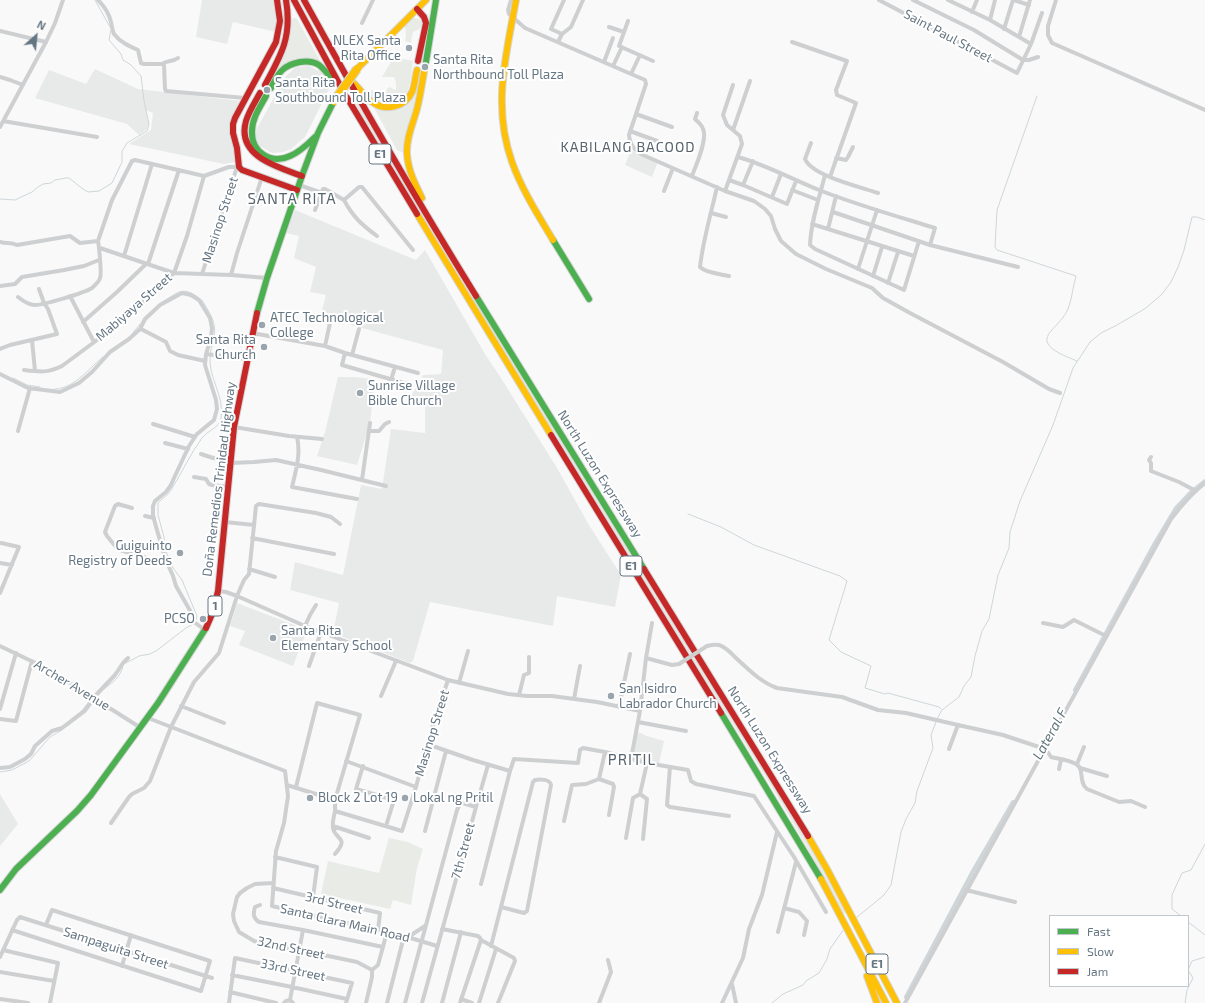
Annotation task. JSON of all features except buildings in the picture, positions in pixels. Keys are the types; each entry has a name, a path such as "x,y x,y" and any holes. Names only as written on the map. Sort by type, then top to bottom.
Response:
{"main road":[{"path":"277,0 281,18 280,30 276,42 245,98 233,124 233,133 237,148 239,167 242,170 298,187"},
{"path":"286,0 289,31 287,40 268,86 283,68 290,64 309,60 317,63 326,70 337,87 343,91"},
{"name":"North Luzon Expressway","path":"294,0 343,91 425,229 677,640 819,876 886,1003"},
{"name":"North Luzon Expressway","path":"304,0 434,228 801,824 828,871 897,1003"},
{"path":"422,4 426,23 422,62 432,24 436,0"},
{"path":"516,0 506,51 502,99 506,145 522,187 589,299"},
{"path":"422,4 428,13 432,24"},
{"name":"Doña Remedios Trinidad Highway","path":"0,890 16,869 75,813 91,795 148,718 205,630 213,612 218,591 234,427 246,359 267,278 302,174 318,133 334,100 357,69 422,4"},
{"path":"349,81 358,85 367,97 374,103 382,107 390,107 402,103 410,96 420,71 417,108 408,138 407,153 412,176 433,218 434,228"},
{"path":"263,94 254,122 252,136 255,147 264,155 302,174 262,159 248,148 244,127 248,116 263,94"},
{"path":"272,159 282,159 298,152 318,133"},
{"path":"850,933 870,982 876,1003"}],"street":[{"path":"0,127 46,42 55,23 63,0"},
{"path":"98,0 105,7 113,32 120,40 138,50 141,63 162,64 165,62 174,61 178,58"},
{"path":"367,0 370,4"},
{"path":"362,24 373,0"},
{"path":"512,0 508,10 509,14 525,28 645,80 646,84 629,135 631,144 636,151 725,191 749,199 765,209 770,216 781,241 796,254 826,269 872,288 883,298 1049,389 1060,393"},
{"path":"562,34 552,29 564,0"},
{"path":"558,42 562,34 571,27 583,0"},
{"name":"Saint Paul Street","path":"879,0 1017,73 1023,60"},
{"path":"914,0 974,30 1023,60 1029,60 1038,56"},
{"path":"948,0 990,20 1031,44"},
{"path":"972,12 977,0"},
{"path":"990,20 995,0"},
{"path":"1004,28 1013,0 1030,2 1019,37"},
{"path":"1056,0 1048,26 1048,35 1052,43 1205,110"},
{"path":"1023,60 1031,44 1042,13"},
{"path":"628,21 619,46 653,61"},
{"path":"609,27 624,32"},
{"path":"0,32 46,42"},
{"path":"604,62 613,38"},
{"path":"792,42 847,62 836,90 837,95 856,103 830,177"},
{"path":"613,66 622,47"},
{"path":"631,74 640,55"},
{"path":"162,64 164,65 166,90 245,98"},
{"path":"0,77 23,85"},
{"path":"733,130 750,81"},
{"path":"725,191 742,144 740,136 727,125 723,115 733,85"},
{"path":"692,176 702,148 705,133 704,129 695,119 697,113"},
{"path":"636,114 672,127"},
{"path":"3,119 97,136"},
{"path":"630,131 657,141"},
{"path":"811,143 805,159 806,162 825,175 878,193"},
{"path":"836,158 846,160 853,147"},
{"path":"738,157 753,161 796,181 836,196 935,228 930,245"},
{"path":"18,297 26,303 35,305 70,296 91,288 97,283 100,279 101,272 99,260 100,248 98,241 112,200 132,162 135,160 204,176 229,168 239,167"},
{"path":"743,185 753,161"},
{"path":"124,256 152,164"},
{"name":"Masinop Street","path":"202,274 236,170 239,167"},
{"path":"664,190 674,168"},
{"path":"83,322 147,264 179,170"},
{"path":"772,197 781,174"},
{"path":"825,175 812,224 810,245 815,249 904,290 919,241"},
{"name":"Mabiyaya Street","path":"24,370 42,372 53,370 62,366 120,322 174,273 187,236 204,176"},
{"path":"231,275 262,177"},
{"path":"729,180 787,204 796,181"},
{"path":"298,187 322,193"},
{"path":"344,200 359,187 362,187 413,250"},
{"path":"717,187 700,267 702,270 728,276"},
{"path":"315,210 323,189 326,189 344,200 350,211 359,222 377,236"},
{"path":"792,190 818,200"},
{"path":"828,229 836,196"},
{"path":"858,269 877,210"},
{"path":"833,212 930,245 1018,267"},
{"path":"711,213 726,217"},
{"path":"812,224 914,256"},
{"path":"0,242 13,243 17,245 70,236 80,243 98,241"},
{"path":"873,276 882,247"},
{"path":"100,248 174,273 267,278"},
{"path":"888,283 898,252"},
{"path":"0,286 15,284 22,277 84,266 99,260"},
{"path":"0,349 10,345 57,334 39,288"},
{"path":"0,374 30,388 60,392 79,383 92,372 110,352 141,329 145,319 160,305 182,293 191,295 202,304 210,318 212,328 205,365 216,400 217,409 214,420 195,438 188,449 171,485 166,492 155,501 153,506 153,516 162,550 176,586 195,623 205,630"},
{"path":"70,296 94,342"},
{"path":"325,346 330,323"},
{"path":"141,329 166,342 170,351 178,355 205,361"},
{"path":"352,355 359,329"},
{"path":"252,332 325,346 418,373"},
{"path":"32,340 35,371"},
{"path":"345,353 342,365 406,384"},
{"path":"207,354 246,359"},
{"path":"391,380 394,366"},
{"path":"18,431 30,388"},
{"path":"369,431 379,431 388,422"},
{"path":"362,480 370,423"},
{"path":"152,424 195,438"},
{"path":"234,427 297,437 322,439"},
{"path":"297,437 299,448 292,487 357,499"},
{"path":"165,442 188,449"},
{"path":"201,454 231,461 254,462 276,460 386,486"},
{"path":"1151,457 1149,460 1151,463 1151,471 1194,490"},
{"path":"194,477 206,479 209,484 212,485 228,487"},
{"path":"905,1003 1105,635 1171,519 1194,490 1205,483"},
{"path":"132,508 118,504 115,506 105,530 107,536 120,550 150,559 167,562"},
{"path":"111,823 129,798 147,785 154,772 171,727 194,682 219,653 237,596 244,580 249,574 256,506 259,504 316,513 331,517 340,524"},
{"path":"145,516 154,518"},
{"path":"225,522 254,525"},
{"path":"252,538 334,554"},
{"path":"0,593 19,547 1,542"},
{"path":"0,563 12,565"},
{"path":"249,569 275,577"},
{"path":"218,591 237,596 305,626 448,680 519,696 552,696 619,706 640,711"},
{"path":"305,626 316,605"},
{"path":"1043,622 1063,627 1074,620 1105,635"},
{"path":"631,759 640,711 646,658 652,623"},
{"path":"309,666 321,632"},
{"path":"646,658 672,665 679,664 707,646 716,644 720,645 771,686 842,697 878,710 906,713 1002,735 1044,749 1051,757 1107,776"},
{"name":"Archer Avenue","path":"0,647 16,653 48,669 141,728"},
{"path":"459,683 468,651"},
{"path":"0,709 16,653"},
{"path":"619,706 630,654"},
{"path":"519,696 524,675 529,673 529,657"},
{"path":"0,768 10,767 25,759 31,754 39,741 52,731 62,728 84,711 128,658"},
{"path":"0,719 16,721 32,661"},
{"path":"382,696 396,661"},
{"path":"574,699 580,666"},
{"name":"Masinop Street","path":"386,826 402,831 416,787 427,744 448,680"},
{"path":"296,787 317,702 360,715 334,800 335,811 333,826 334,831 340,838 342,844 335,854"},
{"path":"182,706 224,723"},
{"name":"Santa Clara Main Road","path":"148,718 285,770 288,796 284,823 275,856 272,906 406,936 437,946"},
{"path":"638,722 686,731"},
{"path":"949,749 958,725"},
{"path":"427,744 510,771"},
{"path":"1084,747 1079,766 1081,781 1084,787 1119,802 1131,801 1145,806"},
{"path":"481,884 513,761 516,759 578,763 580,750 584,748 647,763 688,770 691,781 696,784 754,796 826,912"},
{"path":"425,831 446,751"},
{"path":"599,779 605,752"},
{"path":"1060,770 1061,760"},
{"path":"346,761 363,766 416,787"},
{"path":"626,838 633,798 640,794 647,763"},
{"path":"476,807 488,764"},
{"path":"335,811 386,826 394,800 356,789 363,766"},
{"path":"670,767 667,805 670,807 729,816"},
{"path":"491,946 533,782 538,779 548,780 551,785 527,911 524,913 501,907"},
{"path":"564,821 572,785 586,784 599,779 613,784 614,787 609,815"},
{"path":"287,785 334,800"},
{"path":"640,794 647,799 643,839"},
{"name":"7th Street","path":"405,1003 425,926 460,804 462,803 476,807 422,1003"},
{"path":"333,826 369,838"},
{"path":"722,1003 743,958 749,929 762,895 777,832"},
{"path":"275,856 317,867 313,897"},
{"path":"778,932 796,862"},
{"name":"32nd Street","path":"273,883 255,884 240,893 235,902 233,914 236,927 239,932 254,941 263,944 357,962 372,970"},
{"name":"3rd Street","path":"273,888 380,914 378,930"},
{"path":"966,890 1015,902"},
{"path":"260,905 255,907 253,916 258,922 383,947"},
{"path":"784,908 799,912 807,921 804,935"},
{"path":"0,957 12,930 201,991 210,961 52,910 46,925"},
{"name":"Sampaguita Street","path":"12,930 20,917 212,978"},
{"path":"387,1003 406,936 425,926"},
{"path":"442,929 478,936 481,940 514,958 515,960 498,1003"},
{"path":"284,1003 287,1000 292,1002 292,987 303,930"},
{"path":"366,1003 372,977 372,970 378,965 387,932"},
{"path":"442,1003 461,932"},
{"path":"122,966 131,935"},
{"path":"472,1003 461,1001 481,940"},
{"path":"479,1003 496,948"},
{"path":"3,950 58,963 50,1003"},
{"name":"33rd Street","path":"232,975 235,958 352,983 347,1001"},
{"path":"599,1003 610,972 608,960"},
{"path":"0,972 54,981"},
{"path":"229,1003 232,975 292,987 347,1001"},
{"path":"732,984 736,1003"},
{"path":"230,992 276,1003"},
{"path":"0,999 28,1003"}],"shaded area":[{"path":"202,0 274,0 278,7 276,32 233,22 227,44 196,37"},
{"path":"293,18 297,19 322,64 305,59 274,75 291,21"},
{"path":"414,18 420,20 423,24 419,29 413,32 411,43 405,41 405,26"},
{"path":"394,57 413,61 409,87 402,100 390,104 381,103 370,97 369,93 371,90 375,91 380,97 384,97 389,87 396,90 396,82 394,77 382,77"},
{"name":"NLEX Santa Rita Office","path":"309,66 321,72 331,85 305,137 291,149 283,152 270,152 259,145 256,139 256,130 286,76 296,67"},
{"path":"95,69 138,89 241,101 231,122 236,155 235,162 224,164 129,144 151,130 153,113 146,110 149,124 146,130 139,135 127,124 35,98 49,70 86,84"},
{"path":"351,87 777,789 847,912 843,914 823,875 779,799 663,613 387,158 348,91"},
{"path":"417,90 404,153 397,150 373,106 387,109"},
{"path":"631,150 658,162 652,177 625,165"},
{"path":"295,210 416,260 425,250 485,354 557,468 589,525 621,575 615,607 557,596 553,626 430,602 413,661 410,663 333,633 339,603 290,590 295,562 343,575 361,485 382,489 391,429 425,433 425,405 410,398 423,375 441,374 443,350 351,325 352,322 323,316 325,311 322,310 326,295 310,292 316,267 294,258 299,236 286,233"},
{"path":"338,377 375,379 370,423 357,465 317,456 325,432"},
{"name":"Santa Rita Elementary School","path":"237,603 307,630 293,666 239,645 245,631 230,626"},
{"path":"637,732 664,741 659,763 633,757"},
{"path":"0,794 18,824 0,846"},
{"path":"389,838 408,842 423,849 417,868 411,905 393,900 390,909 321,894 328,861 379,873"}],"waterway":[{"path":"95,0 110,27"},
{"path":"0,199 15,200 32,192 43,184 66,178 69,178 88,192 99,191 112,183 122,162 122,151 127,143 147,131 149,124 141,76 131,65 123,60 121,54 109,40 111,30"},
{"path":"1037,96 997,210 995,247 997,250 1076,276 1068,309 1047,337 1047,342 1060,354 1077,361"},
{"path":"937,719 942,710 959,697 964,686 971,677 982,631 989,619 998,575 1009,548 1010,532 1020,501 1053,425 1073,368 1090,342 1101,333 1146,308 1162,294 1171,282 1178,267 1192,217 1205,220"},
{"path":"162,302 176,293 184,291 199,298"},
{"path":"202,300 213,320 215,331 210,353"},
{"path":"132,334 140,324"},
{"path":"196,620 197,616 182,580 173,568 165,549 164,537 158,515 158,503 170,492 202,438 220,422 222,411 221,403 211,372 210,356"},
{"path":"55,389 62,388 75,382 103,357"},
{"path":"13,378 27,385 40,387"},
{"name":"Lateral F","path":"1075,690 1155,543 1176,508 1190,493 1205,481"},
{"path":"688,514 721,527 754,545 840,576 847,581 829,640 841,652 871,666 865,688 939,707 941,709"},
{"path":"126,663 139,656 156,651 193,624"},
{"path":"104,689 118,677 123,666"},
{"path":"66,727 86,712 94,701"},
{"path":"856,918 884,895 891,885 901,832 915,803 917,791 933,748 931,735 936,722"},
{"path":"0,772 12,770 29,761 50,737 62,730"},
{"name":"Lateral F","path":"906,997 973,871 1013,802"},
{"path":"1180,915 1172,909 1172,895 1182,873 1191,870 1205,844"},
{"path":"1189,923 1205,935"},
{"path":"772,1003 783,994 803,985 806,981 819,973 827,959 830,949 844,929"},
{"path":"1189,968 1192,961 1205,957"},
{"path":"1189,972 1193,978 1189,986"},
{"path":"1185,1003 1188,987"}],"traffic: fast":[{"path":"426,62 436,0"},
{"path":"271,88 282,70 294,63 305,61 319,65 332,79"},
{"path":"266,96 259,108 252,126 253,138 259,151 269,158 283,158 294,154 315,137"},
{"path":"257,313 267,278 303,173 318,133 334,101"},
{"path":"553,240 589,299"},
{"path":"476,296 644,569"},
{"path":"0,890 16,869 77,811 91,795 158,703 206,628"},
{"path":"721,713 821,879"}],"traffic: slow":[{"path":"357,69 426,0"},
{"path":"516,0 508,41 503,81 502,101 506,141 516,172 553,240"},
{"path":"334,101 357,69"},
{"path":"352,82 367,98 377,105 383,107 395,106 405,101 409,97 413,89 417,70"},
{"path":"422,198 410,171 407,148 424,72"},
{"path":"417,214 551,435"},
{"path":"808,836 897,1003"},
{"path":"821,879 886,1003"},
{"path":"867,976 877,1003"}],"traffic: jam":[{"path":"277,0 280,21 276,42 235,118 233,133 237,148 239,167 242,170 297,190"},
{"path":"265,85 281,54 284,44 288,24 286,0"},
{"path":"294,0 343,91 417,214"},
{"path":"304,0 388,149 476,296"},
{"path":"417,9 424,17 426,23 418,61"},
{"path":"260,93 250,110 246,121 245,133 247,143 261,158 281,169 302,176"},
{"path":"206,628 213,612 218,591 234,427 257,313"},
{"path":"551,435 721,713"},
{"path":"644,569 808,836"}],"place":[{"name":"NLEX Santa Rita Office","path":"409,48"},
{"name":"Santa Rita Northbound Toll Plaza","path":"425,67"},
{"name":"Santa Rita Southbound Toll Plaza","path":"267,90"},
{"name":"ATEC Technological College","path":"262,325"},
{"name":"Santa Rita Church","path":"264,347"},
{"name":"Sunrise Village Bible Church","path":"360,393"},
{"name":"Guiguinto Registry of Deeds","path":"180,553"},
{"name":"PCSO","path":"203,619"},
{"name":"Santa Rita Elementary School","path":"273,638"},
{"name":"San Isidro Labrador Church","path":"611,696"},
{"name":"Block 2 Lot 19","path":"310,798"},
{"name":"Lokal ng Pritil","path":"405,798"}],"district":[{"name":"KABILANG BACOOD","path":"628,147"},
{"name":"SANTA RITA","path":"292,199"},
{"name":"PRITIL","path":"632,760"}]}
